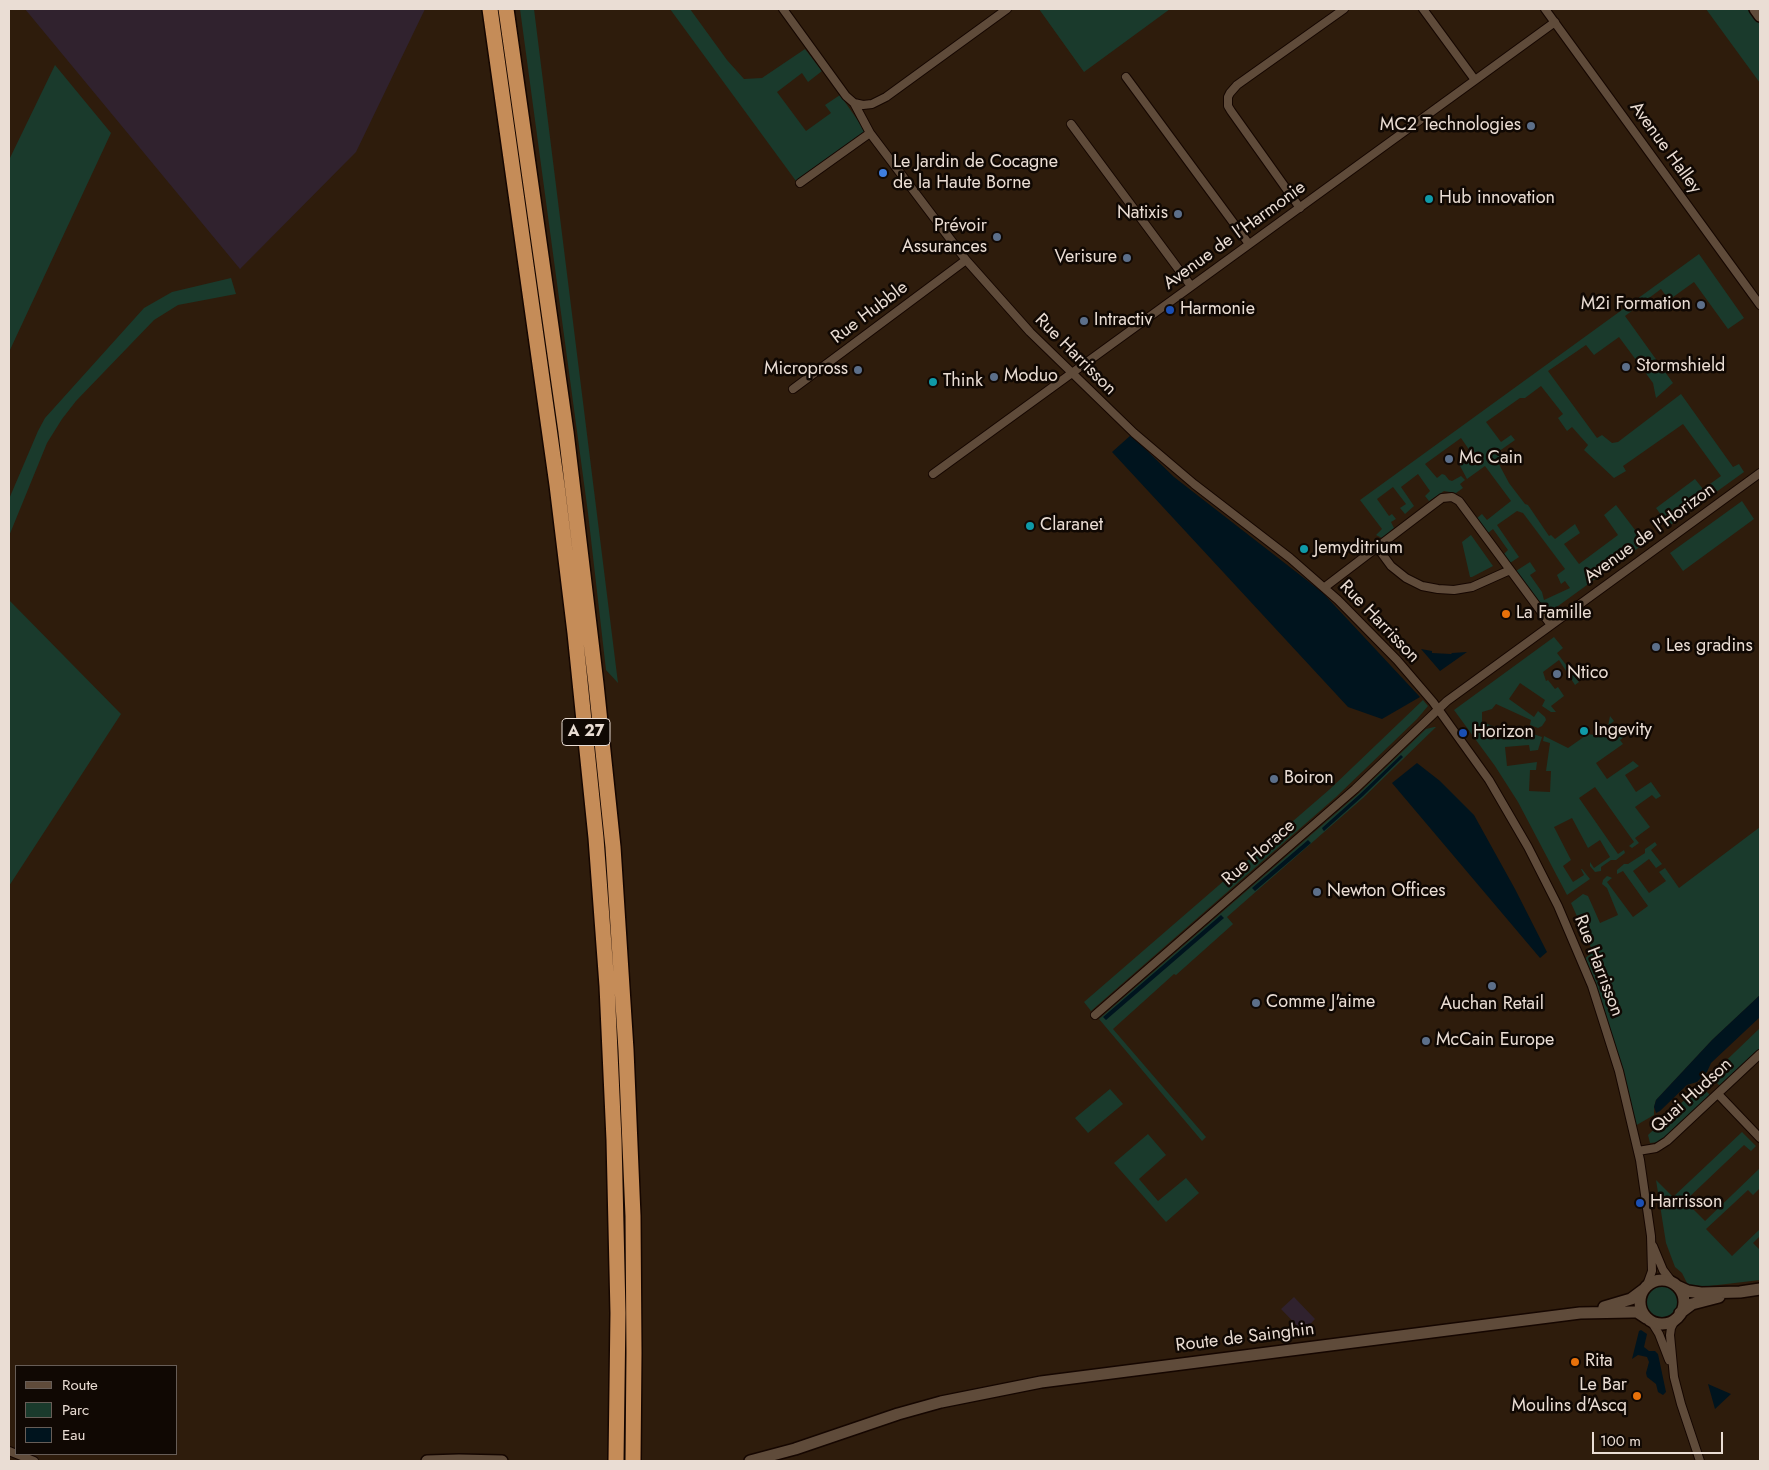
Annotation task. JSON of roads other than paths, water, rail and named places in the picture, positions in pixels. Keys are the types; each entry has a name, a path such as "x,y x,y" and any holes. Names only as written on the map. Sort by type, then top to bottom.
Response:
{"highway":[{"name":"A 27","path":"490,9 560,513 575,633 596,838 607,986 614,1140 618,1286 616,1461"},
{"name":"A 27","path":"506,9 569,461 596,684 613,848 626,1050 632,1206 633,1461"}],"street":[{"name":"Rue Harrisson","path":"783,9 846,96 854,103 870,133 966,260 1026,328 1119,419 1182,474 1285,554 1325,588 1373,635 1438,709 1482,769 1535,859 1583,960 1607,1029 1638,1151 1651,1236 1652,1271 1651,1278 1645,1288"},
{"path":"854,103 868,105 880,101 1008,9"},
{"path":"1300,208 1231,111 1228,106 1228,97 1237,86 1344,9"},
{"path":"1423,9 1475,80"},
{"name":"Avenue Halley","path":"1545,9 1760,305"},
{"path":"1755,9 1760,16"},
{"name":"Avenue de l'Harmonie","path":"933,474 1555,22"},
{"path":"1126,77 1249,244"},
{"path":"1071,124 1191,286"},
{"path":"800,183 870,133"},
{"name":"Rue Hubble","path":"793,389 966,260"},
{"name":"Avenue de l'Horizon","path":"1438,709 1760,473"},
{"path":"1325,588 1442,498 1452,496 1459,501 1551,625"},
{"path":"1377,547 1392,566 1406,578 1422,586 1438,589 1454,590 1472,587 1510,570"},
{"name":"Rue Horace","path":"1095,1015 1355,789 1438,709"},
{"name":"Quai Hudson","path":"1638,1151 1661,1145 1760,1054"},
{"path":"1718,1094 1760,1138"},
{"name":"Rue Harrisson","path":"1651,1236 1658,1260 1674,1284"},
{"path":"1700,1461 1660,1334 1642,1312 1640,1303 1645,1288 1659,1280 1674,1284 1688,1291 1740,1292"},
{"path":"1674,1284 1683,1298 1683,1307 1671,1328 1670,1335 1674,1377"},
{"name":"Route de Sainghin","path":"1580,1313 1631,1299 1645,1288"},
{"path":"1649,1319 1664,1324 1694,1303 1760,1289"},
{"name":"Route de Sainghin","path":"750,1461 795,1449 917,1409 963,1397 1041,1382 1580,1313 1632,1312 1649,1319"},
{"path":"20,1457 34,1461"},
{"path":"427,1461 502,1461"}],"water":[{"path":"1131,435 1174,477 1322,592 1420,697 1382,719 1348,707 1112,452"},
{"path":"1421,649 1432,651 1432,653 1451,654 1467,652 1440,671"},
{"path":"1401,755 1403,757 1363,796 1323,830 1322,828"},
{"path":"1417,763 1440,781 1474,815 1547,952 1540,958 1392,783"},
{"path":"1308,840 1311,843 1255,891 1252,888"},
{"path":"1221,915 1224,918 1106,1020 1103,1017"},
{"path":"1760,995 1760,1017 1711,1063 1707,1072 1697,1082 1687,1085 1656,1113 1654,1107 1656,1100 1712,1040"},
{"path":"1641,1330 1647,1334 1644,1347 1658,1354 1666,1392 1663,1395 1658,1392 1656,1384 1647,1377 1646,1373 1649,1362 1647,1357 1638,1355 1632,1359 1639,1331"},
{"path":"1708,1384 1731,1394 1715,1409"}],"place":[{"name":"MC2 Technologies","path":"1531,126"},
{"name":"Le Jardin de Cocagne de la Haute Borne","path":"883,173"},
{"name":"Hub innovation","path":"1429,199"},
{"name":"Natixis","path":"1178,214"},
{"name":"Prévoir Assurances","path":"997,237"},
{"name":"Verisure","path":"1127,258"},
{"name":"M2i Formation","path":"1701,305"},
{"name":"Harmonie","path":"1170,310"},
{"name":"Intractiv","path":"1084,321"},
{"name":"Stormshield","path":"1626,367"},
{"name":"Micropross","path":"858,370"},
{"name":"Moduo","path":"994,377"},
{"name":"Think","path":"933,382"},
{"name":"Mc Cain","path":"1449,459"},
{"name":"Claranet","path":"1030,526"},
{"name":"Jemyditrium","path":"1304,549"},
{"name":"La Famille","path":"1506,614"},
{"name":"Les gradins","path":"1656,647"},
{"name":"Ntico","path":"1557,674"},
{"name":"Ingevity","path":"1584,731"},
{"name":"Horizon","path":"1463,733"},
{"name":"Boiron","path":"1274,779"},
{"name":"Newton Offices","path":"1317,892"},
{"name":"Auchan Retail","path":"1492,986"},
{"name":"Comme J'aime","path":"1256,1003"},
{"name":"McCain Europe","path":"1426,1041"},
{"name":"Harrisson","path":"1640,1203"},
{"name":"Rita","path":"1575,1362"},
{"name":"Le Bar Moulins d'Ascq","path":"1637,1396"}]}
